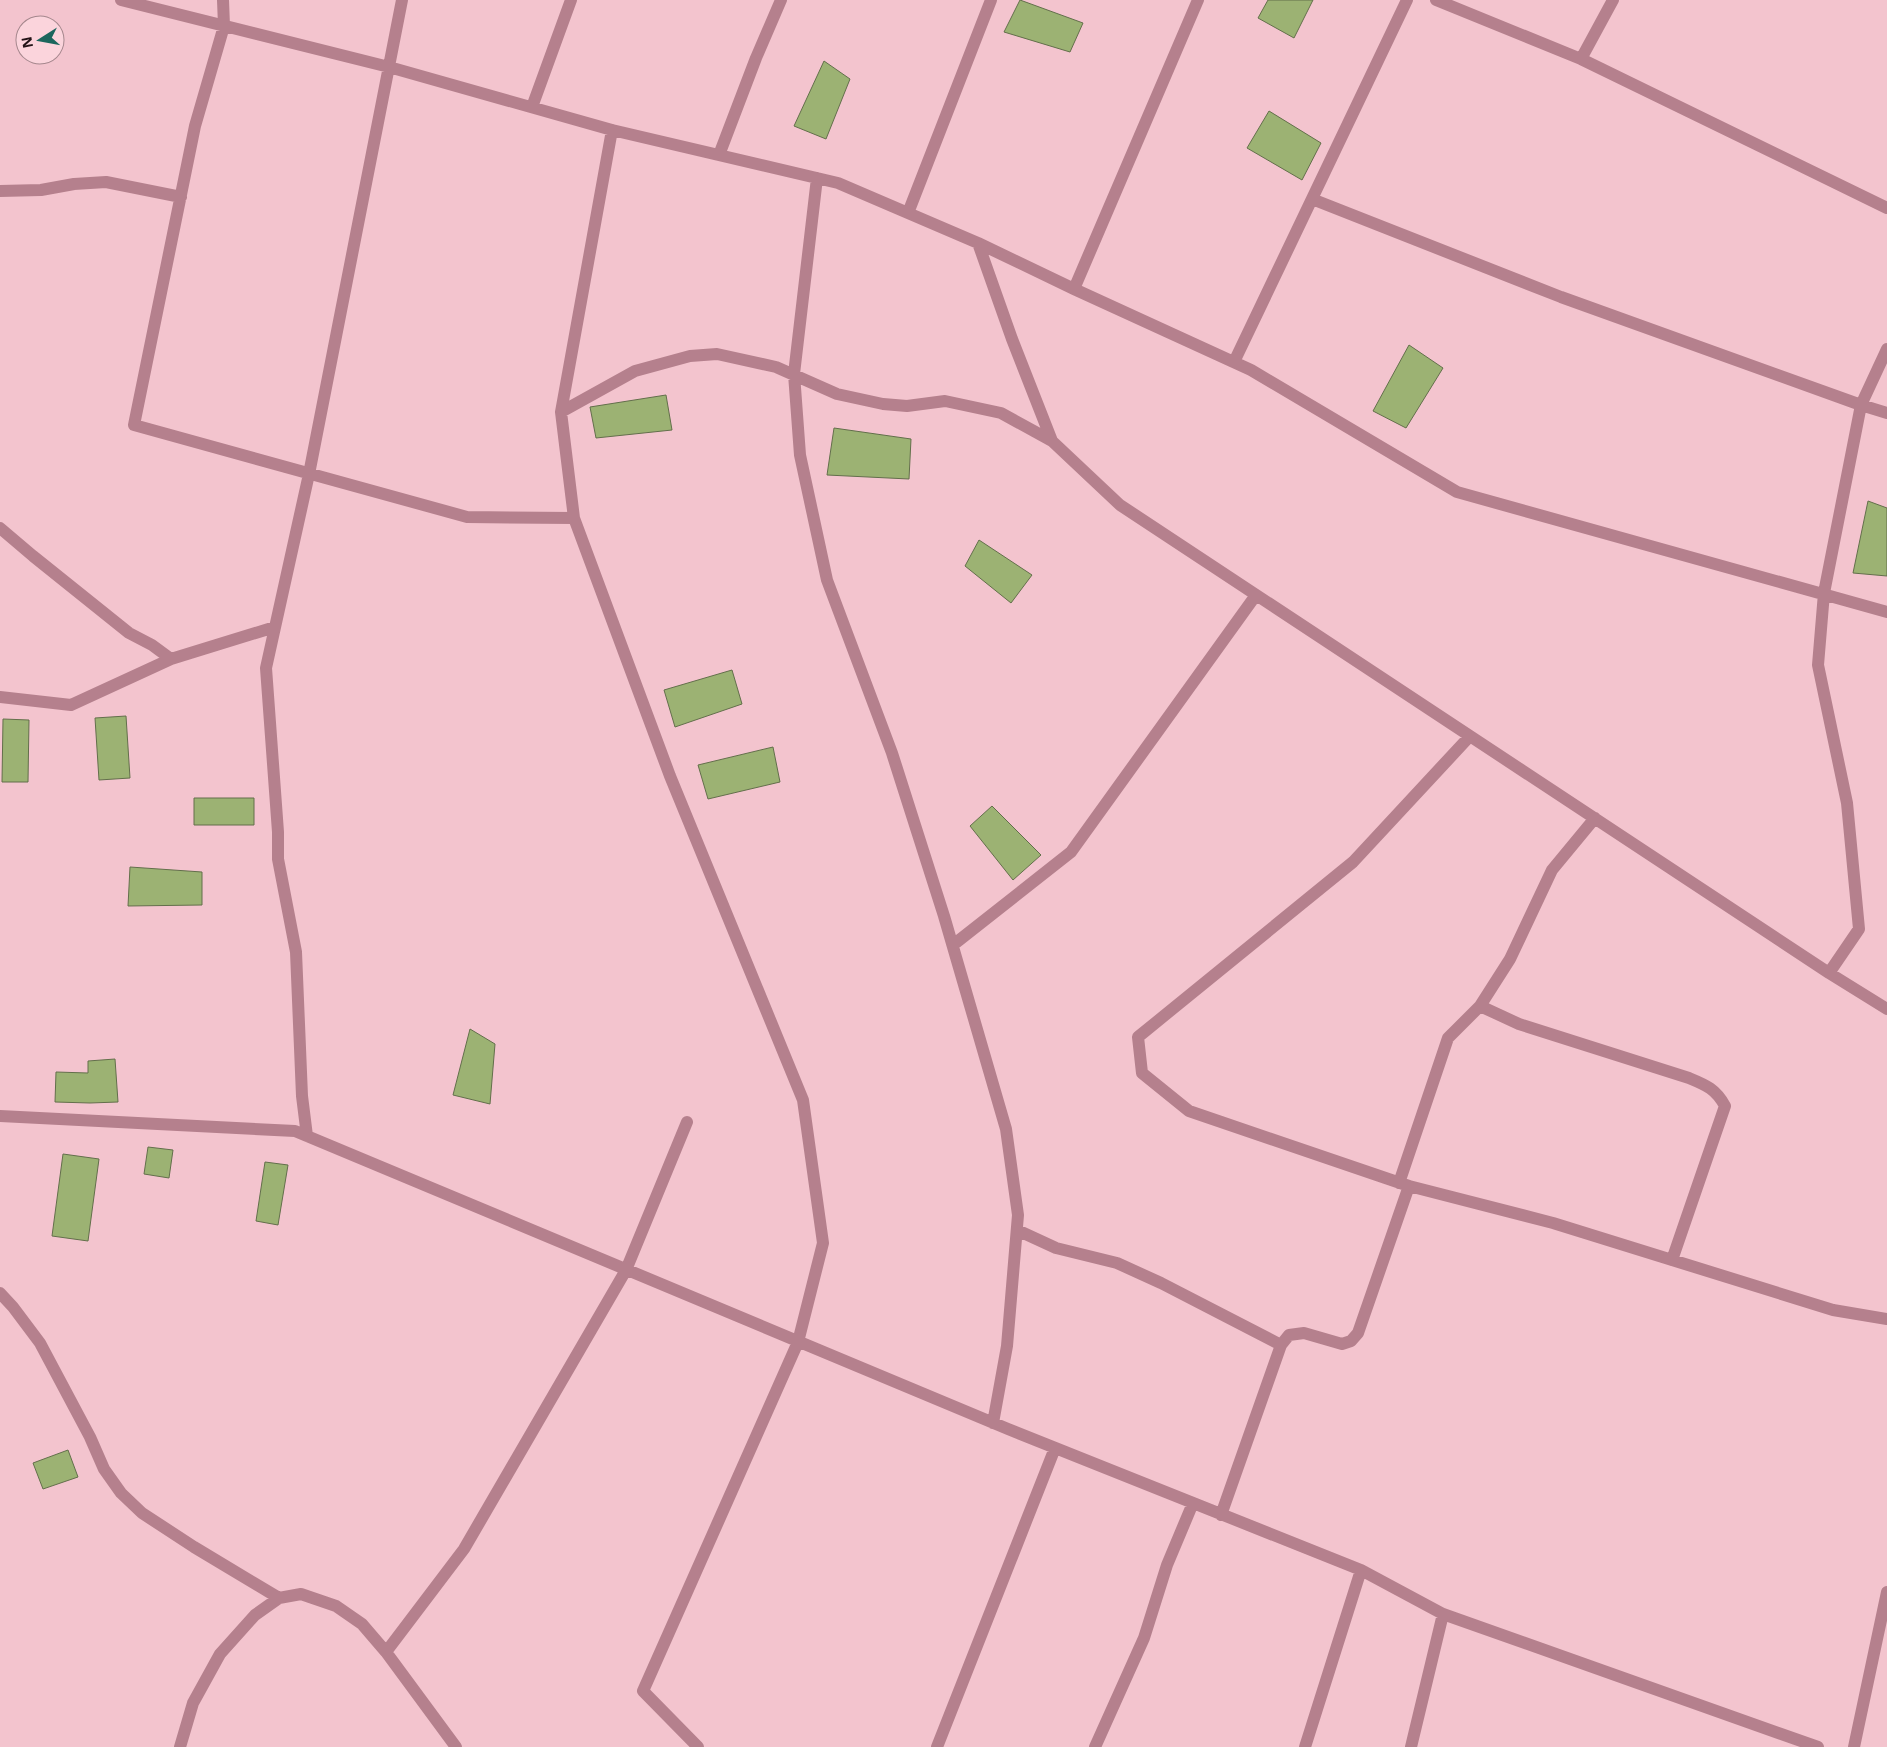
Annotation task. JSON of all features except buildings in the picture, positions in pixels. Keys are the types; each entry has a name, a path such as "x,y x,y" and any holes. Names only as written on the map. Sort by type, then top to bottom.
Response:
{"street":[{"path":"121,0 389,67 612,130 838,183 978,243 1251,370 1457,492 1887,612"},
{"path":"224,0 224,26 195,126 134,426 467,517 574,518"},
{"path":"307,1136 302,1096 296,952 278,859 278,832 266,668 309,474 402,0"},
{"path":"532,107 571,0"},
{"path":"719,155 756,58 781,0"},
{"path":"908,213 991,0"},
{"path":"1074,289 1198,0"},
{"path":"1234,362 1407,0"},
{"path":"1436,0 1581,59 1887,208"},
{"path":"1581,59 1613,0"},
{"path":"612,130 561,412 574,518 670,776 803,1100 823,1243 798,1342 643,1691 698,1747"},
{"path":"817,178 794,374 800,455 827,580 892,754 953,945 1006,1129 1018,1215 1007,1346 993,1423"},
{"path":"0,192 41,190 74,184 106,182 181,197"},
{"path":"1312,199 1561,297 1861,406 1887,413"},
{"path":"978,243 1052,442"},
{"path":"1829,973 1859,929 1847,803 1818,665 1824,593 1861,406 1887,349"},
{"path":"561,412 635,371 690,356 717,354 776,367 836,394 883,404 907,406 945,401 971,405 1001,413 1052,442 1120,505 1829,973 1887,1009"},
{"path":"0,528 129,633 152,644 171,659"},
{"path":"953,945 1071,852 1256,595"},
{"path":"0,697 71,705 171,659 275,627"},
{"path":"1470,736 1353,862 1138,1038 1142,1073 1189,1111 1404,1184 1553,1223 1832,1310 1887,1319"},
{"path":"1222,1515 1281,1345 1289,1335 1304,1333 1342,1344 1351,1341 1358,1333 1448,1038 1480,1006 1510,959 1552,870 1595,818"},
{"path":"1480,1006 1519,1024 1689,1078 1719,1094 1725,1106 1672,1260"},
{"path":"0,1116 295,1131 993,1423 1361,1570 1443,1614 1818,1747"},
{"path":"386,1652 464,1549 626,1270 687,1122"},
{"path":"1017,1230 1056,1248 1117,1263 1161,1283 1281,1345"},
{"path":"0,1293 40,1343 90,1437 104,1469 121,1493 142,1513 279,1598"},
{"path":"937,1747 1055,1448"},
{"path":"1095,1747 1144,1638 1167,1565 1193,1503"},
{"path":"1305,1747 1361,1570"},
{"path":"1854,1747 1887,1592"},
{"path":"180,1747 193,1703 220,1654 255,1615 279,1598 301,1594 336,1606 362,1624 386,1652 456,1747"},
{"path":"1411,1747 1443,1614"}]}
